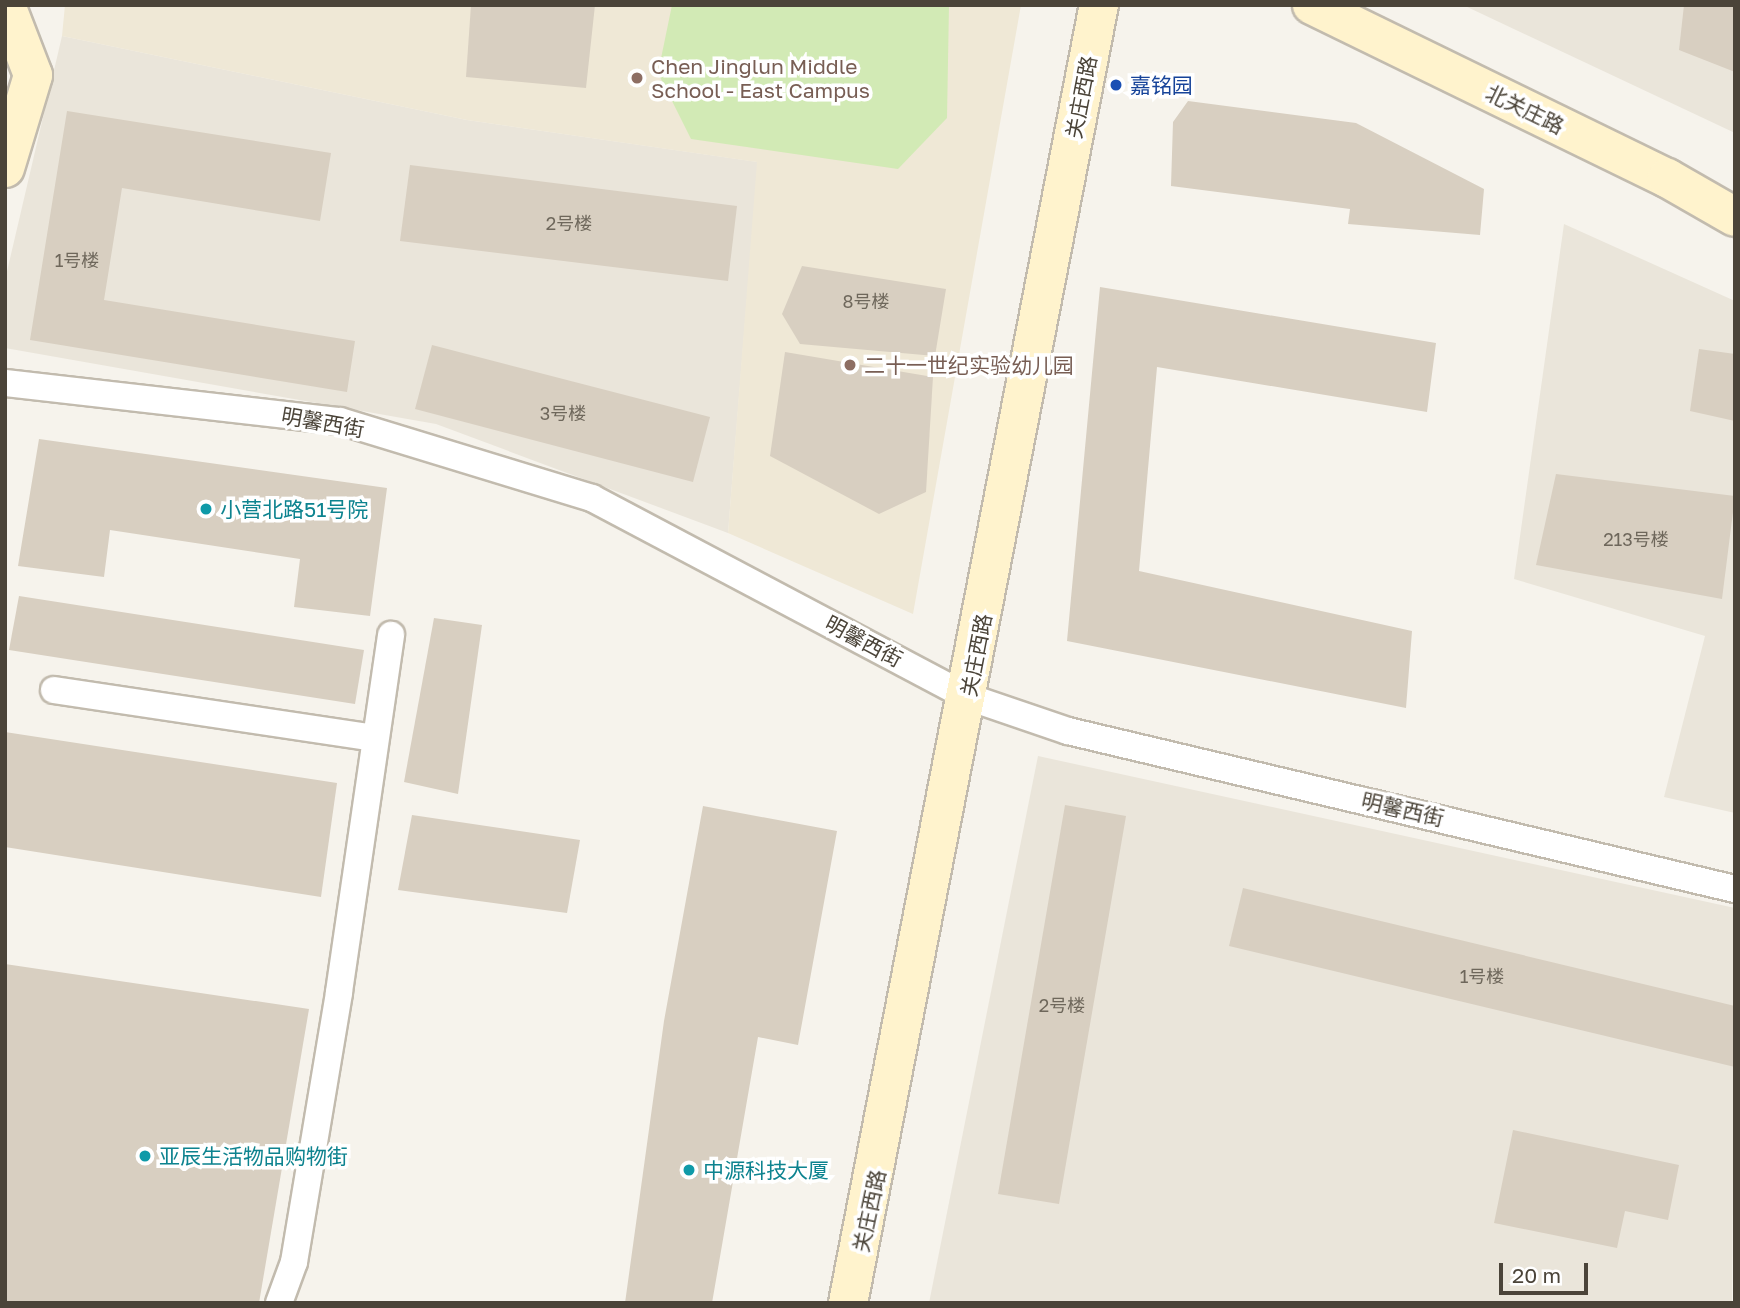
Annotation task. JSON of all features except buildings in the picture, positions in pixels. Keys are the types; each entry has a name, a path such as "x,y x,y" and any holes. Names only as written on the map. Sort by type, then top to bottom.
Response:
{"street":[{"path":"5,168 33,75 6,5"},
{"name":"关庄西路","path":"848,1303 968,696 1099,5"},
{"name":"北关庄路","path":"1312,5 1667,178 1735,217"},
{"name":"明馨西街","path":"5,383 340,421 592,498 968,696 1068,731 1735,889"},
{"path":"279,1303 298,1236 391,635"},
{"path":"54,690 374,738"}],"shaded area":[{"path":"65,5 1021,5 913,614 728,533 757,162 467,120 62,36"},
{"path":"1463,5 1735,5 1735,133"},
{"path":"62,36 467,120 758,162 728,533 436,424 5,348 5,280"},
{"path":"1564,224 1735,301 1735,813 1664,797 1705,636 1514,579"},
{"path":"1038,756 1735,908 1732,1303 929,1303"}],"green space":[{"path":"672,5 949,5 947,118 898,169 691,139 658,73"}],"place":[{"name":"Chen Jinglun Middle School - East Campus","path":"637,78"},
{"name":"嘉铭园","path":"1116,85"},
{"name":"二十一世纪实验幼儿园","path":"850,365"},
{"name":"小营北路51号院","path":"206,509"},
{"name":"亚辰生活物品购物街","path":"145,1156"},
{"name":"中源科技大厦","path":"689,1170"}]}
